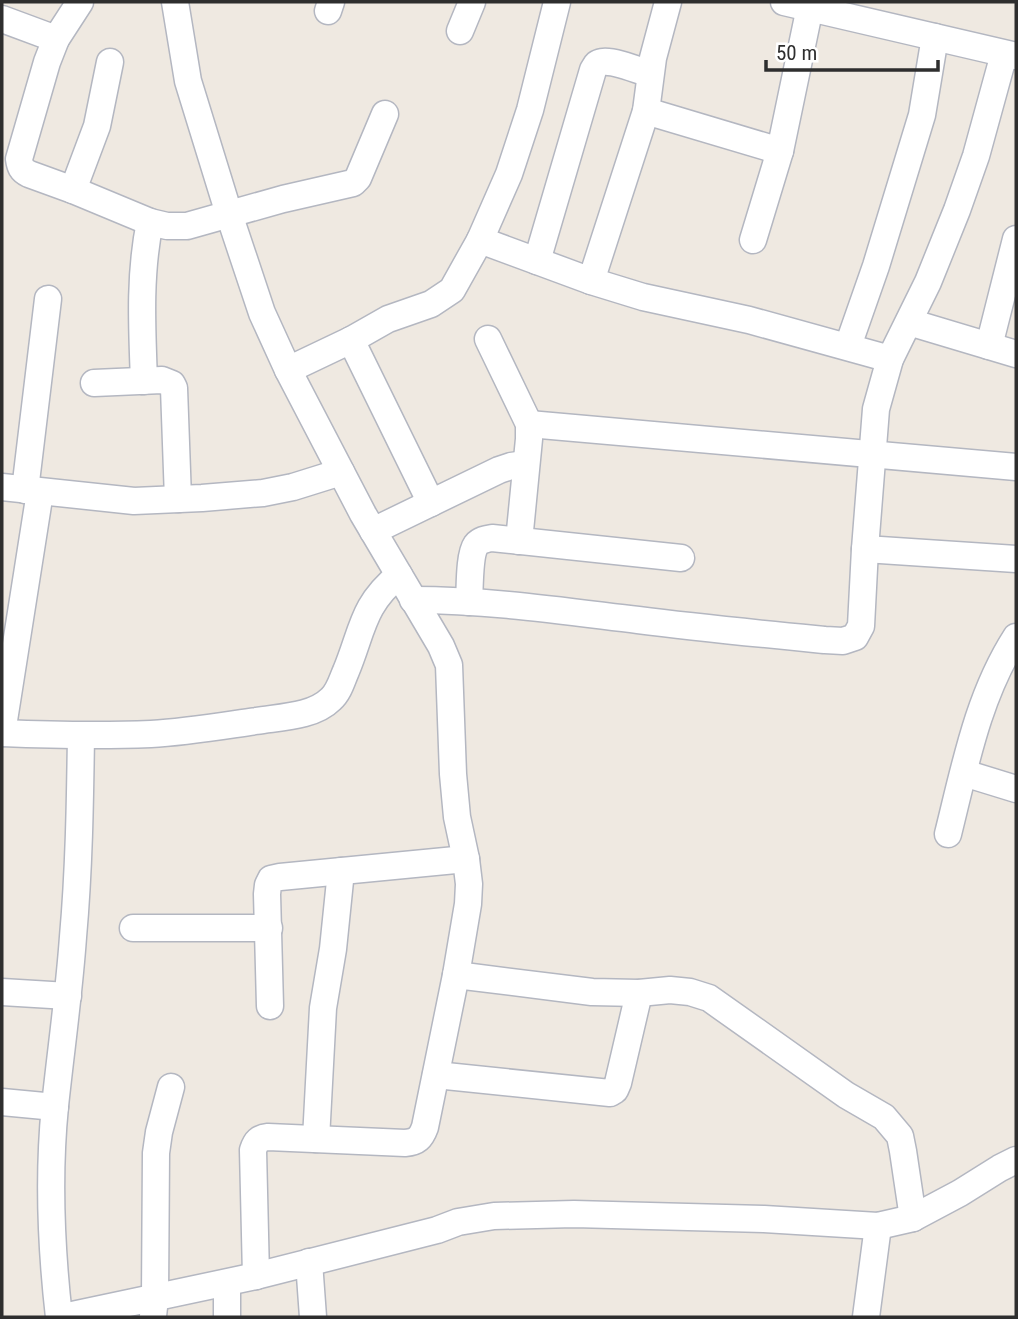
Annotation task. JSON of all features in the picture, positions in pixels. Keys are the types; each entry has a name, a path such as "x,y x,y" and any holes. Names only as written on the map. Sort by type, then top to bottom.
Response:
{"street":[{"path":"2,13 6,2"},
{"path":"80,2 56,38 47,62 19,159 20,166 29,174 150,222 167,226 187,226 353,183 358,178 385,114"},
{"path":"175,2 188,81 262,313 341,472 441,646 449,666 453,775 457,817 469,884 456,975 421,1136 415,1142 405,1143 268,1137 255,1142 256,1276"},
{"path":"460,32 472,2"},
{"path":"288,370 388,319 431,304 452,290 480,240 509,174 530,110 557,2"},
{"path":"591,281 646,111 650,74 668,2"},
{"path":"414,600 514,605 677,625 843,641 855,637 861,626 876,409 890,359 928,282 957,210 1010,55 794,3 780,151 753,240"},
{"path":"2,19 56,38"},
{"path":"848,346 919,127 936,37"},
{"path":"74,191 97,126 110,62"},
{"path":"537,261 593,70 597,64 609,62 650,74"},
{"path":"646,111 780,151"},
{"path":"144,381 143,285 150,222"},
{"path":"989,346 1016,239"},
{"path":"480,240 643,297 749,320 890,359"},
{"path":"48,299 22,489 2,733 81,736 152,734 293,716 316,709 332,699 340,686 366,615 384,587 399,575"},
{"path":"909,322 1016,354"},
{"path":"488,339 529,424 519,541"},
{"path":"351,340 431,503"},
{"path":"94,383 168,381 172,384 178,499"},
{"path":"529,424 1016,467"},
{"path":"373,531 499,470 526,464"},
{"path":"22,489 134,501 178,499 263,493 341,472"},
{"path":"469,601 474,546 492,537 681,558"},
{"path":"865,548 1016,559"},
{"path":"948,834 978,718 990,684 1016,637"},
{"path":"81,736 78,885 55,1107 51,1222 61,1317 154,1308 227,1283 494,1216 574,1214 764,1219 878,1226 913,1217 960,1194 1008,1164"},
{"path":"964,773 1016,789"},
{"path":"270,1006 268,885 271,879 466,859"},
{"path":"316,1139 323,1008 333,949 341,871"},
{"path":"133,928 269,928"},
{"path":"456,975 592,992 639,993 670,990 709,998 846,1095 884,1117 900,1136 913,1217"},
{"path":"2,992 68,996"},
{"path":"436,1075 610,1093 618,1083 639,993"},
{"path":"154,1308 156,1153 171,1087"},
{"path":"2,1102 55,1107"},
{"path":"866,1317 878,1226"},
{"path":"309,1262 313,1317"},
{"path":"227,1283 227,1317"}]}
